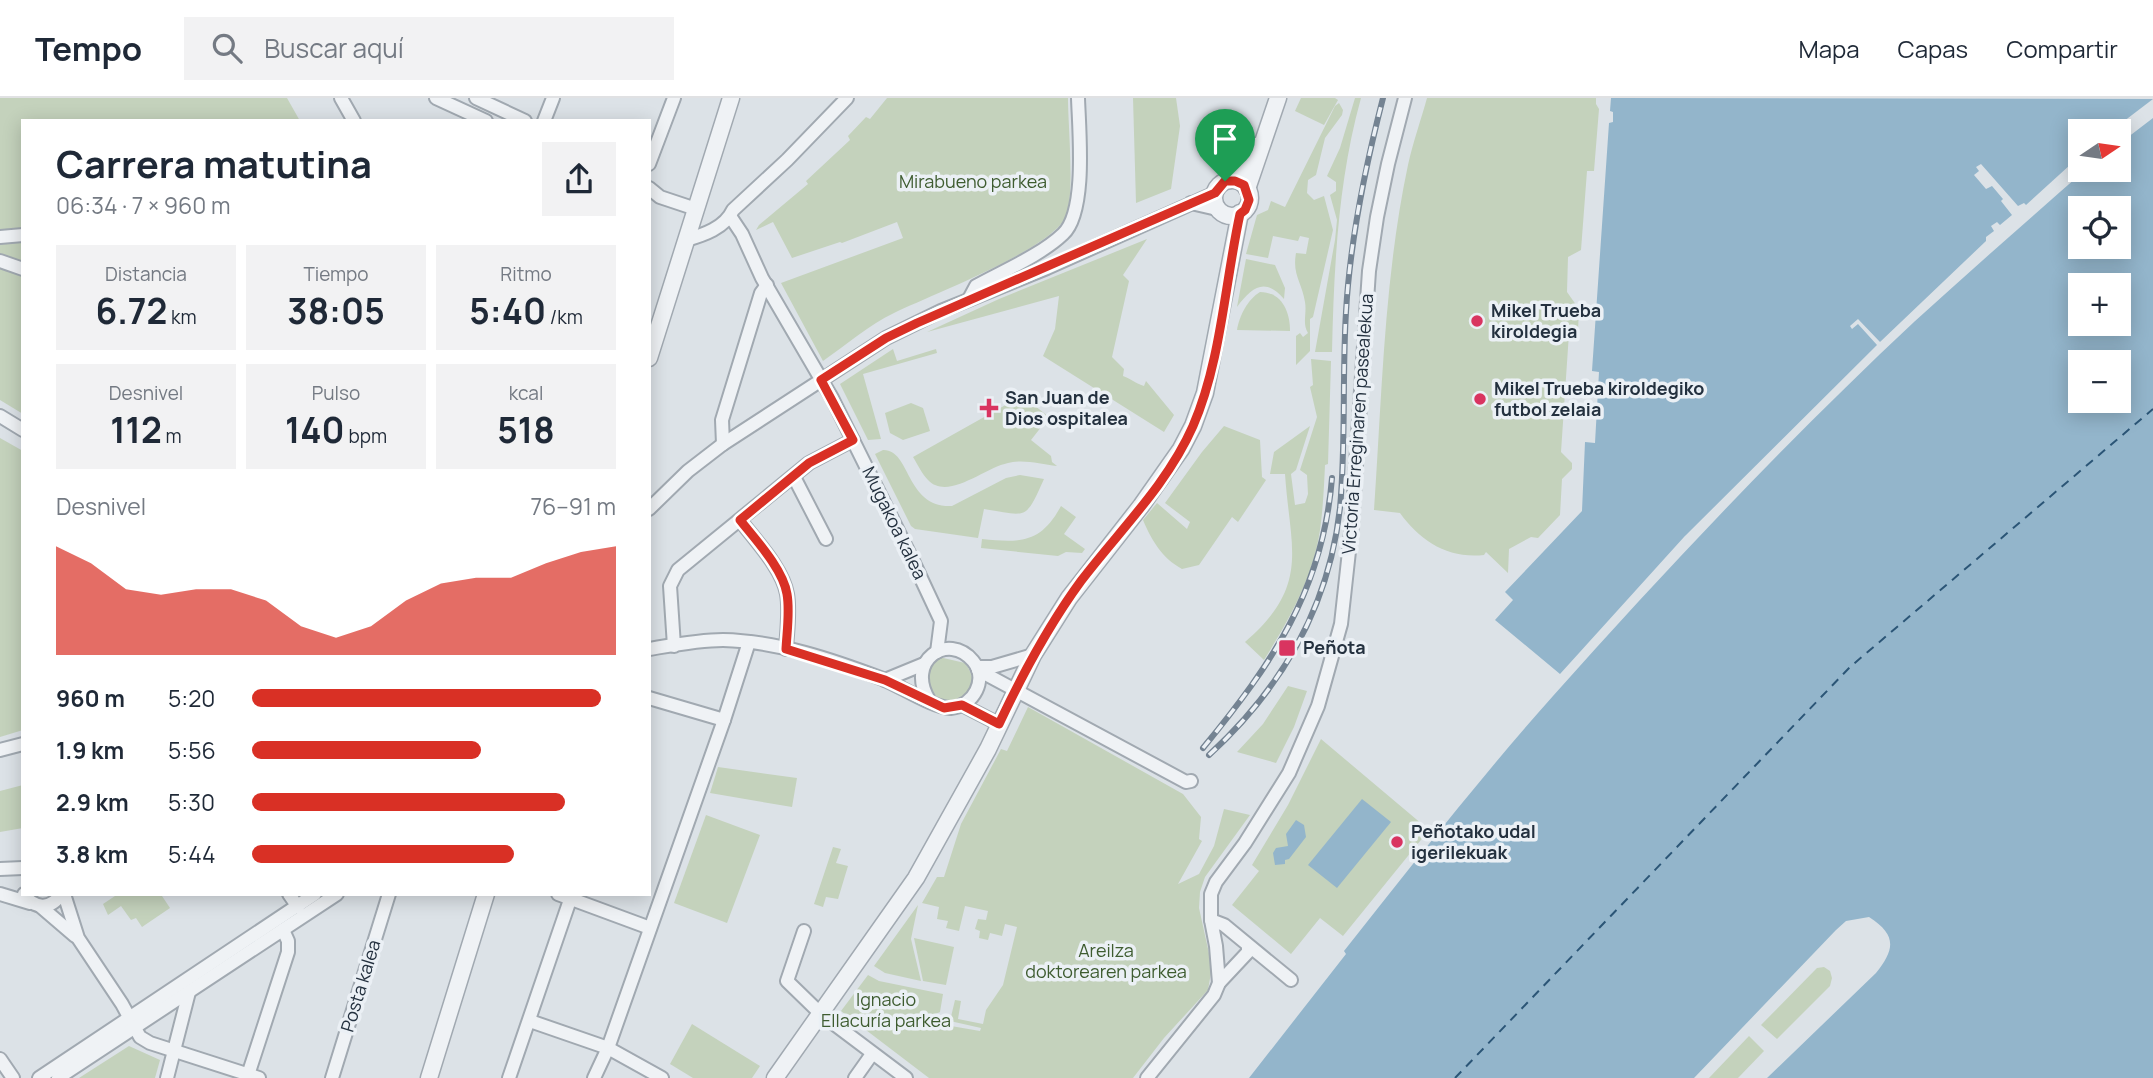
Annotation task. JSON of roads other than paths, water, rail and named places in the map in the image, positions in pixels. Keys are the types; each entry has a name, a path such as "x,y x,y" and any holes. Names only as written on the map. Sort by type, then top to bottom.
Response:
{"street":[{"path":"341,98 353,119"},
{"path":"436,98 482,119"},
{"path":"475,98 521,119"},
{"path":"545,119 553,98"},
{"path":"651,159 674,98"},
{"path":"651,352 731,98"},
{"path":"686,240 717,228 847,98"},
{"path":"969,299 976,286 1064,233 1075,216 1079,185 1078,98"},
{"path":"1247,189 1262,138 1278,98"},
{"name":"Victoria Erreginaren pasealekua","path":"1219,983 1218,958 1211,920 1211,894 1216,882 1245,843 1289,773 1318,706 1341,624 1352,524 1369,271 1385,177 1405,98"},
{"path":"775,1078 916,878 988,749 1033,655 1080,582 1167,471 1193,426 1205,393 1232,252 1221,184 1230,180 1262,138"},
{"path":"651,507 688,471 723,444 886,338 1191,203 1224,207 1248,205 1247,189 1240,182 1230,180"},
{"path":"651,190 660,197 696,209"},
{"name":"Mugakoa kalea","path":"730,216 853,440 941,621 937,652"},
{"path":"0,237 21,235"},
{"path":"0,261 21,268"},
{"path":"723,444 722,420 761,293 767,285"},
{"path":"0,416 21,429"},
{"path":"674,646 670,596 673,577 698,552 809,463 853,440"},
{"path":"794,477 827,539"},
{"path":"740,520 783,578 788,610 786,649"},
{"path":"651,649 710,641 749,642 786,649 885,680 944,708 962,705 975,693 978,684 977,668"},
{"path":"594,1078 608,1048 749,642"},
{"path":"885,680 924,664 937,652 947,649 964,653 977,668 1186,782 1191,781"},
{"path":"977,668 992,667 1033,655"},
{"path":"924,664 920,682 929,700"},
{"path":"651,699 724,720"},
{"path":"962,705 999,724"},
{"path":"0,750 21,745"},
{"path":"0,869 21,867"},
{"path":"0,894 36,905 52,904 60,896"},
{"path":"26,896 78,938"},
{"path":"63,896 78,938 140,1037 150,1043 251,1077 288,952 288,941 283,930"},
{"path":"290,896 298,907"},
{"path":"58,1078 313,896"},
{"path":"39,1078 189,992 334,896"},
{"name":"Posta kalea","path":"332,1078 388,896"},
{"path":"429,1078 485,896"},
{"path":"509,1078 530,1020 566,896 650,928"},
{"path":"1211,920 1220,923 1291,980"},
{"path":"804,931 788,981 821,1014 905,1078"},
{"path":"1147,1078 1213,995 1219,983 1248,952 1248,946"},
{"path":"167,1078 189,992"},
{"path":"530,1020 608,1048 662,1078"},
{"path":"855,1078 872,1054"},
{"path":"0,1059 13,1078"}],"water":[{"path":"1611,98 2153,99 2127,119 2068,119 2068,167 2026,205 2024,203 2018,206 1981,164 1976,167 1979,171 1974,175 1986,189 1992,186 2012,215 2000,225 1997,222 1991,226 1994,231 1986,237 1986,241 1880,342 1858,319 1850,326 1852,329 1858,324 1877,345 1684,537 1560,674 1495,620 1513,600 1505,592 1582,511 1585,442 1595,443 1599,372 1592,371 1609,123 1613,122 1613,112 1610,111"},
{"path":"2153,118 2153,1078 1767,1078 1876,973 1887,957 1890,949 1889,936 1869,917 1846,921 1836,930 1694,1078 1249,1078 1346,954 1344,951 1473,790 1640,600 1775,458 1867,367 2072,182 2132,182 2132,134"},
{"path":"1362,799 1391,822 1337,888 1308,865"},
{"path":"1296,820 1304,825 1306,837 1289,859 1285,860 1285,864 1275,865 1273,853 1276,848 1288,846 1286,834"}],"railway":[{"path":"1209,755 1235,729 1279,674 1313,612 1325,579 1340,508 1345,336 1351,258 1364,177 1383,98"},
{"path":"1203,748 1251,686 1290,624 1318,556 1327,518 1332,478"}],"place":[{"name":"Mikel Trueba kiroldegia","path":"1477,321"},
{"name":"Mikel Trueba kiroldegiko futbol zelaia","path":"1480,399"},
{"name":"San Juan de Dios ospitalea","path":"989,408"},
{"name":"Peñota","path":"1287,648"},
{"name":"Peñotako udal igerilekuak","path":"1397,842"}],"park label":[{"name":"Mirabueno parkea","path":"973,182"},
{"name":"Areilza doktorearen parkea","path":"1106,961"},
{"name":"Ignacio Ellacuría parkea","path":"886,1010"}]}
